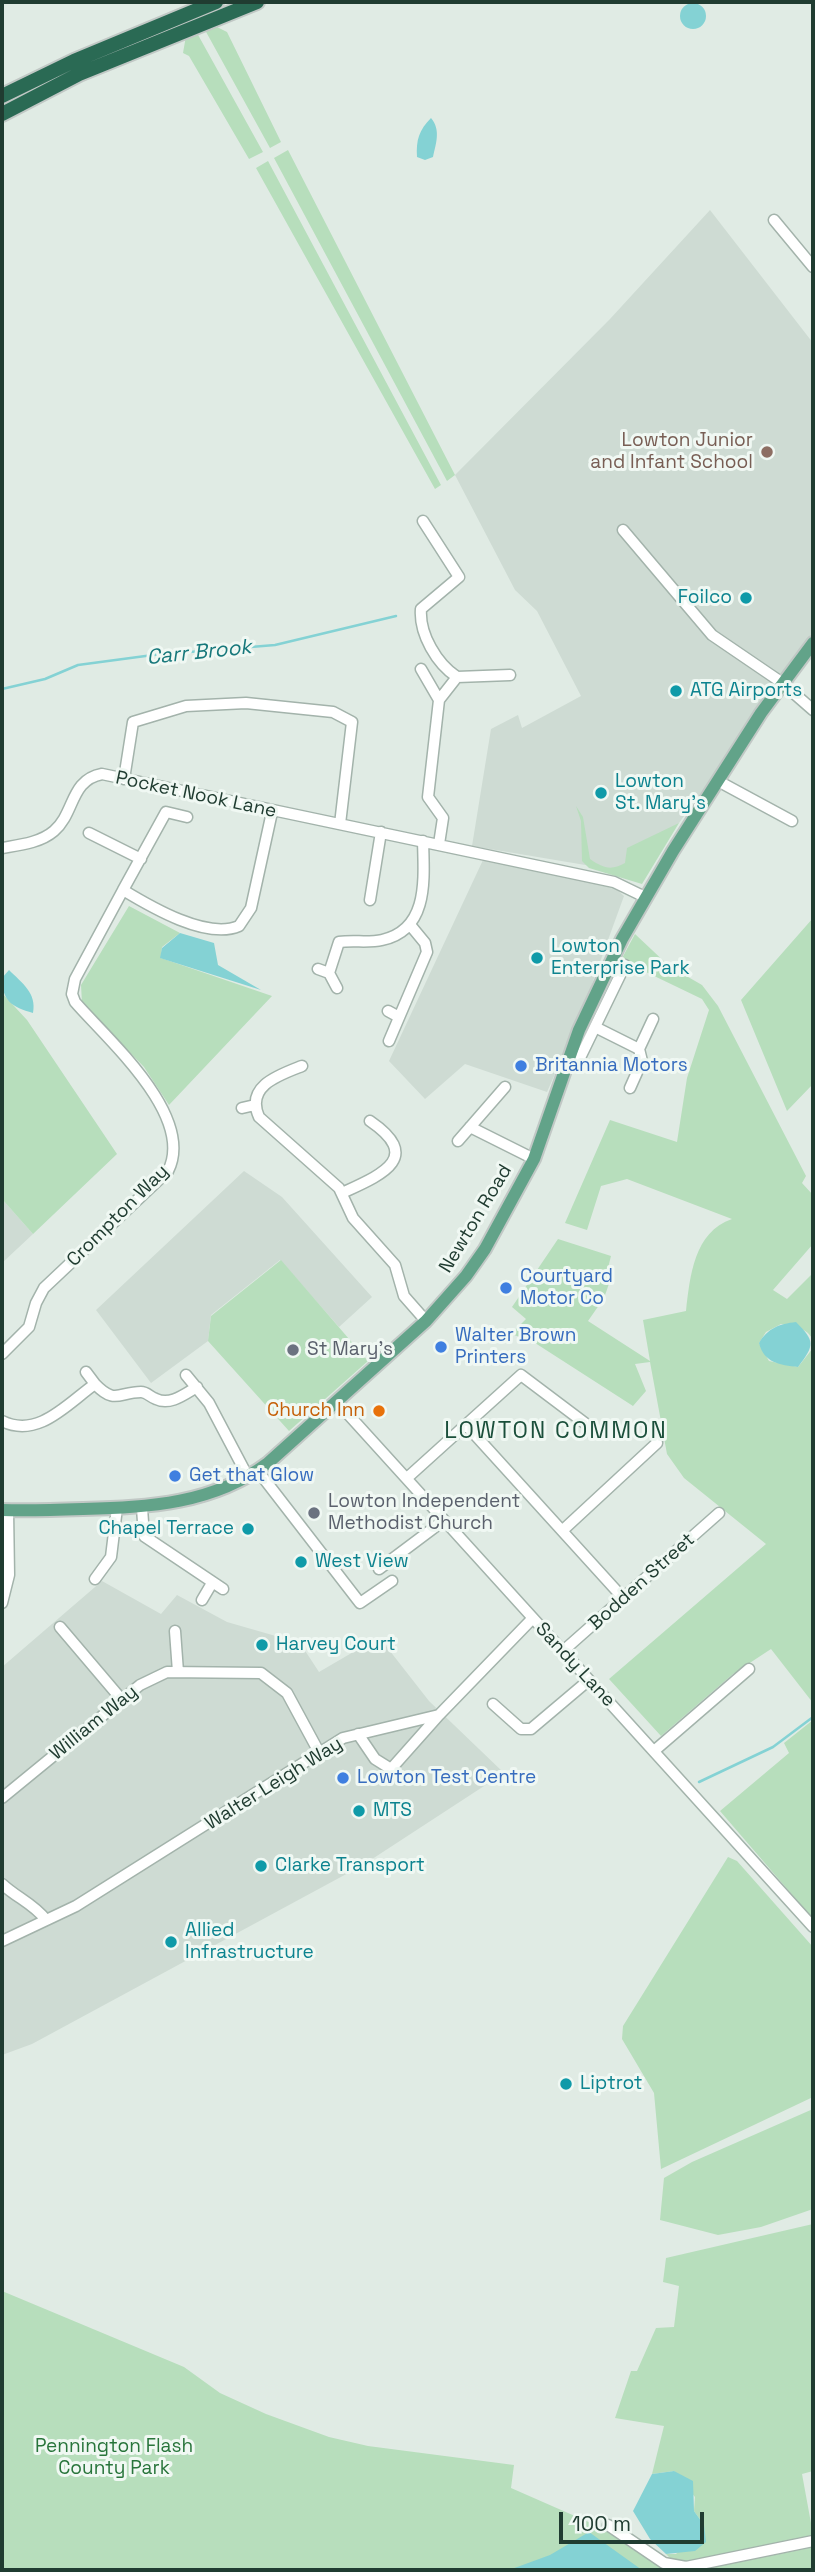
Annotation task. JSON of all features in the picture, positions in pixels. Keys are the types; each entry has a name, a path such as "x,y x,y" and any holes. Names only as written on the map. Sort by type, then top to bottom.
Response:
{"highway":[{"path":"2,114 195,17 216,2"},
{"path":"2,96 195,17 257,2"}],"main road":[{"name":"Newton Road","path":"5,1510 142,1508 201,1497 253,1474 426,1321 466,1276 485,1249 534,1159 566,1063 603,977 645,897 782,682 813,643"}],"street":[{"path":"774,220 813,267"},
{"path":"423,521 466,588"},
{"path":"623,530 712,635 782,682 813,710"},
{"path":"459,577 421,609 420,622 442,667 457,677 510,675"},
{"path":"421,669 439,700"},
{"path":"439,844 443,818 428,797 439,700 457,677"},
{"path":"124,779 133,722 186,706 234,704 333,712 352,722 340,824"},
{"name":"Pocket Nook Lane","path":"2,848 30,843 55,830 79,788 89,777 102,774 614,882 645,897"},
{"path":"718,781 792,821"},
{"name":"Crompton Way","path":"2,1354 29,1327 44,1288 168,1171 172,1163 173,1149 165,1118 144,1077 75,1002 72,994 75,979 166,812 187,817"},
{"path":"123,890 163,914 188,922 223,929 239,926 251,908 272,812"},
{"path":"370,900 381,832"},
{"path":"89,833 141,859"},
{"path":"329,974 339,942 358,939 379,941 396,936 411,926 422,887 423,841"},
{"path":"389,1041 427,952 425,943 411,926"},
{"name":"Newton Road","path":"566,1063 577,1064 625,965"},
{"path":"318,970 329,974 337,988"},
{"path":"388,1012 399,1017"},
{"path":"630,1088 642,1061 639,1049 653,1018"},
{"path":"595,1027 639,1049"},
{"path":"302,1066 275,1077 261,1087 255,1105 262,1121 323,1172 342,1193 353,1218 395,1265 402,1293 426,1321"},
{"path":"458,1141 505,1087"},
{"path":"242,1108 255,1105"},
{"path":"342,1193 384,1172 395,1157 396,1148 392,1139 369,1121"},
{"path":"470,1127 534,1159"},
{"path":"86,1372 95,1384 110,1395 119,1397 144,1392 164,1402 177,1399 197,1387"},
{"path":"186,1375 209,1403 253,1474 359,1603 392,1581"},
{"path":"407,1478 521,1376 594,1430"},
{"path":"2,1421 24,1428 37,1426 95,1384"},
{"name":"Sandy Lane","path":"337,1402 813,1927"},
{"path":"466,1425 624,1599"},
{"path":"563,1530 657,1443"},
{"path":"95,1579 111,1557 117,1508"},
{"path":"142,1508 144,1536 223,1589"},
{"path":"2,1603 9,1575 5,1510"},
{"name":"Bodden Street","path":"564,1651 719,1513"},
{"path":"379,1569 443,1521"},
{"path":"202,1600 212,1583"},
{"path":"358,1734 375,1759 391,1769 532,1619"},
{"path":"60,1627 122,1700"},
{"path":"175,1631 178,1672"},
{"path":"654,1751 750,1669"},
{"name":"William Way","path":"2,1798 140,1685 167,1672 247,1671 268,1677 287,1693 320,1754"},
{"path":"493,1704 521,1729 531,1729 589,1680"},
{"name":"Walter Leigh Way","path":"2,1941 46,1920 175,1846 343,1738 439,1715"},
{"path":"2,1884 16,1898 35,1906 46,1920"},
{"path":"608,2525 664,2563 686,2567 813,2541"}],"shaded area":[{"path":"710,210 813,343 813,638 679,823 621,871 472,846 491,729 518,715 522,728 581,696 537,611 515,590 455,475 610,319"},
{"path":"483,860 613,886 624,896 580,1017 547,1092 465,1064 425,1099 389,1061"},
{"path":"244,1171 282,1197 372,1297 339,1327 280,1260 211,1315 208,1341 151,1383 96,1310"},
{"path":"2,1199 33,1234 2,1263"},
{"path":"102,1581 161,1614 177,1595 227,1622 300,1643 319,1672 379,1637 429,1701 504,1773 363,1865 32,2044 2,2055 2,1667"}],"green space":[{"path":"215,26 227,32 281,142 270,148 205,30"},
{"path":"197,33 263,152 249,159 189,56 183,53 186,36"},
{"path":"288,150 455,475 447,481 274,158"},
{"path":"268,161 441,485 435,489 256,168"},
{"path":"576,806 583,817 590,859 607,867 625,863 627,848 679,823 642,884 589,868 582,861 581,821"},
{"path":"129,906 180,933 162,947 161,958 272,996 169,1105 144,1067 82,1003 81,985"},
{"path":"813,918 813,1084 787,1111 741,1000"},
{"path":"635,934 669,966 702,985 718,1006 806,1176 802,1183 813,1195 813,1244 773,1290 787,1299 813,1273 813,1341 804,1330 781,1324 766,1332 759,1343 769,1361 798,1367 813,1348 813,1703 771,1649 733,1674 661,1736 609,1679 766,1544 684,1478 667,1454 650,1362 635,1364 646,1391 633,1406 532,1341 511,1334 526,1319 512,1307 558,1239 611,1256 606,1276 611,1278 604,1298 588,1321 650,1361 643,1320 686,1311 692,1270 702,1245 719,1225 732,1219 627,1179 601,1186 587,1230 565,1223 610,1120 677,1142 687,1078 709,1010 702,999 621,960"},
{"path":"2,993 27,1020 117,1154 33,1234 2,1199"},
{"path":"281,1260 368,1361 289,1431 208,1341 211,1316"},
{"path":"813,1720 813,1919 720,1811 789,1753 784,1743"},
{"path":"728,1857 737,1861 813,1947 813,2097 661,2169 654,2093 622,2039 623,2026"},
{"path":"813,2109 813,2209 761,2227 718,2235 660,2220 664,2178 692,2162"},
{"path":"813,2224 813,2471 802,2474 813,2534 810,2537 684,2562 673,2561 666,2554 676,2554 704,2525 694,2511 695,2497 674,2471 652,2474 664,2426 615,2418 631,2371 637,2371 656,2328 674,2327 679,2286 663,2282 666,2258"},
{"name":"Pennington Flash County Park","path":"2,2291 184,2367 220,2393 266,2414 329,2437 368,2446 514,2465 511,2488 600,2527 658,2566 676,2570 2,2570"},
{"path":"813,2547 813,2570 700,2570 706,2569"}],"water":[{"path":"693,3 703,6 706,16 703,26 693,29 683,26 680,16 683,6"},
{"path":"431,118 436,127 436,142 433,157 425,160 417,157 417,145 421,131"},
{"path":"180,933 214,943 218,965 261,990 160,958 162,948"},
{"path":"9,970 31,994 33,1013 19,1008 6,998 2,978"},
{"path":"796,1322 807,1334 810,1343 804,1360 798,1367 779,1364 769,1359 761,1350 759,1343 762,1338 774,1328"},
{"path":"674,2471 693,2481 694,2511 704,2525 706,2542 695,2551 666,2554 650,2539 633,2511 652,2474"},
{"path":"589,2532 642,2570 509,2570 550,2555"}],"waterway":[{"name":"Carr Brook","path":"2,689 45,679 78,665 153,655 275,645 396,616"},
{"path":"699,1782 773,1747 813,1717"}],"place":[{"name":"Lowton Junior and Infant School","path":"767,452"},
{"name":"Foilco","path":"746,598"},
{"name":"ATG Airports","path":"676,691"},
{"name":"Lowton St. Mary's","path":"601,793"},
{"name":"Lowton Enterprise Park","path":"537,958"},
{"name":"Britannia Motors","path":"521,1066"},
{"name":"Courtyard Motor Co","path":"506,1288"},
{"name":"Walter Brown Printers","path":"441,1347"},
{"name":"St Mary's","path":"293,1350"},
{"name":"Church Inn","path":"379,1411"},
{"name":"Get that Glow","path":"175,1476"},
{"name":"Lowton Independent Methodist Church","path":"314,1513"},
{"name":"Chapel Terrace","path":"248,1529"},
{"name":"West View","path":"301,1562"},
{"name":"Harvey Court","path":"262,1645"},
{"name":"Lowton Test Centre","path":"343,1778"},
{"name":"MTS","path":"359,1811"},
{"name":"Clarke Transport","path":"261,1866"},
{"name":"Allied Infrastructure","path":"171,1942"},
{"name":"Liptrot","path":"566,2084"}],"district":[{"name":"LOWTON COMMON","path":"556,1432"}]}
